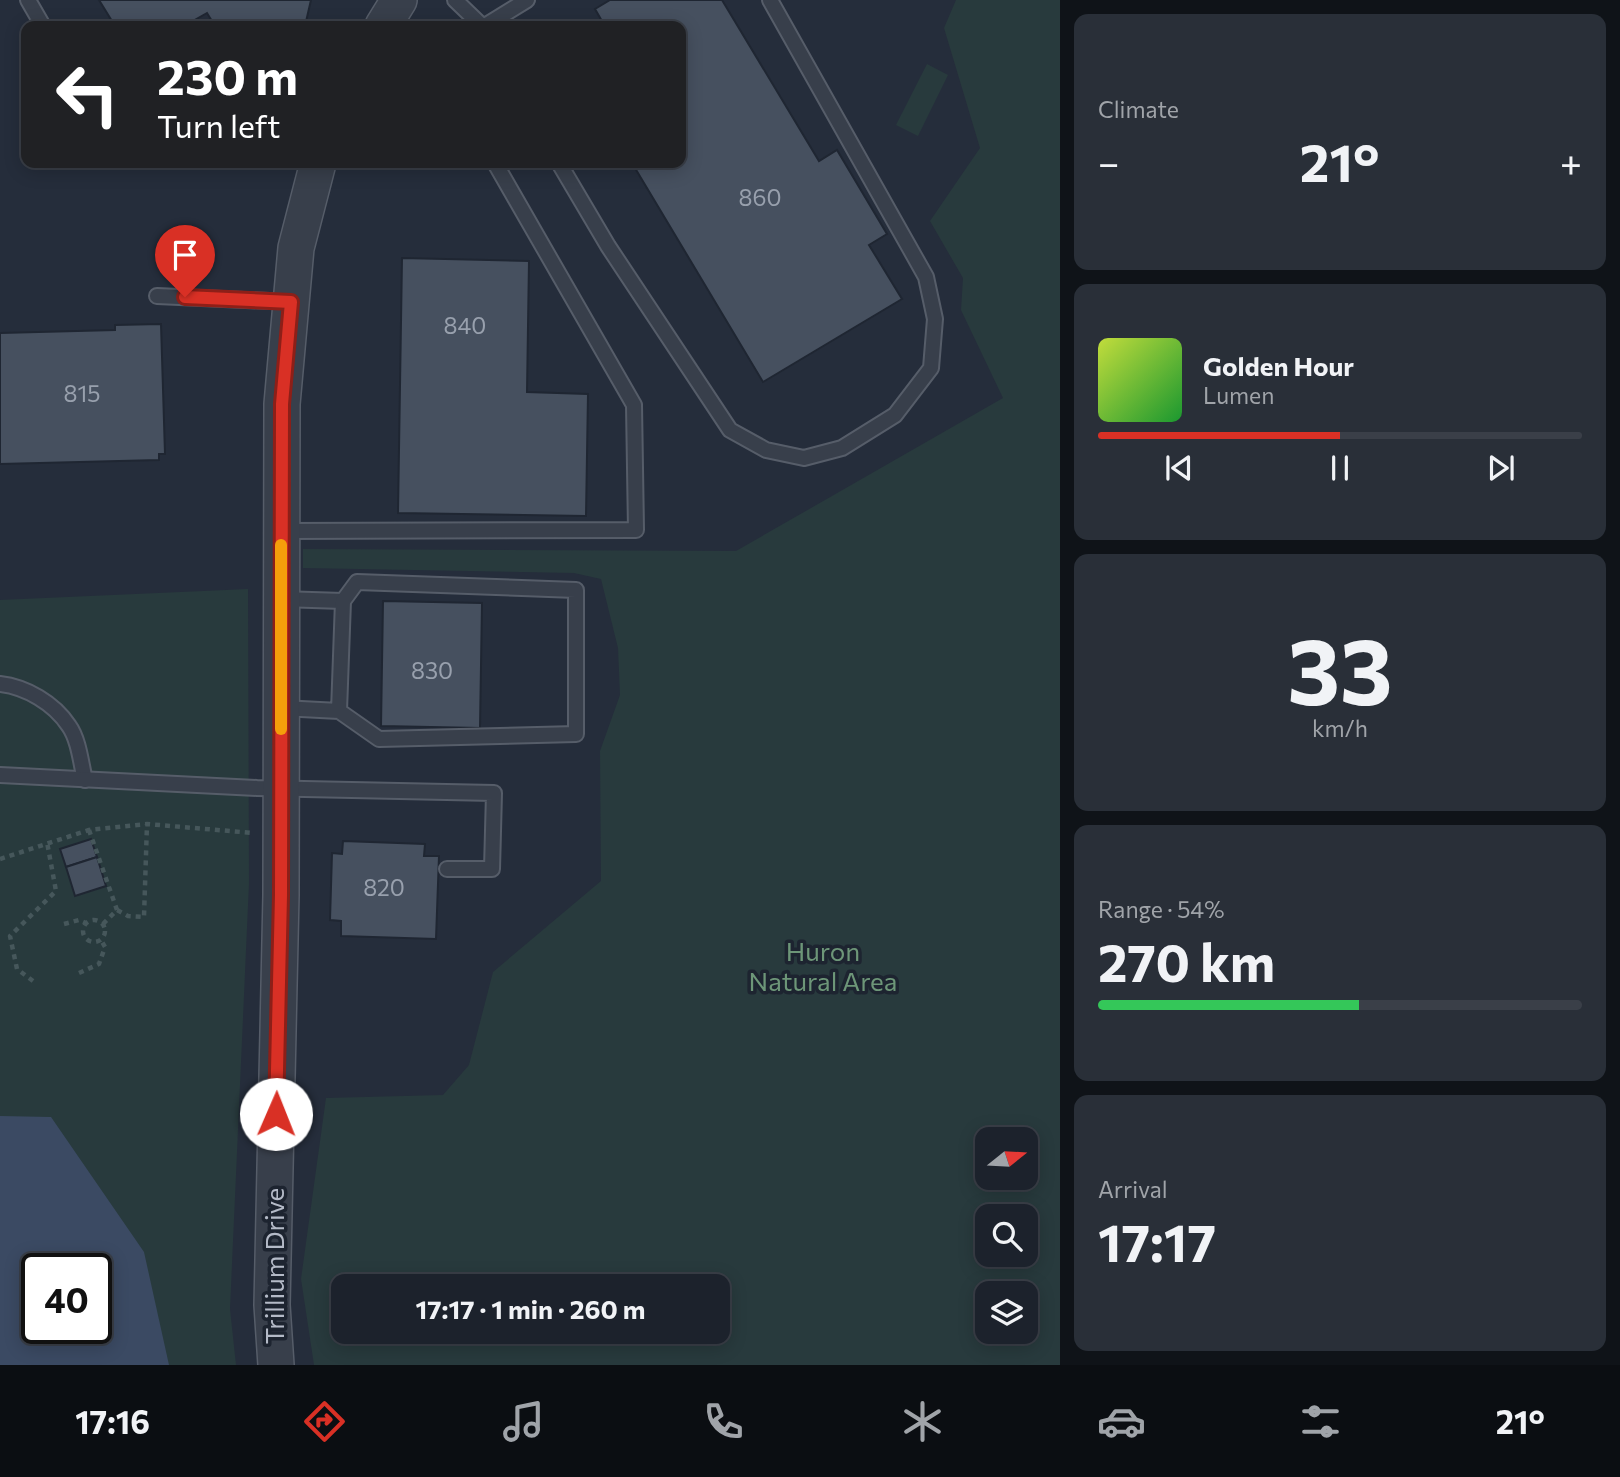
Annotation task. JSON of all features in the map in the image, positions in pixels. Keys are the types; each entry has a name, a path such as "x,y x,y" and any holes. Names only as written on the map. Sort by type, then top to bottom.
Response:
{"street":[{"name":"Trillium Drive","path":"276,1365 272,1305 281,788 282,404 296,248 317,168"}],"lane":[{"path":"28,0 40,21"},
{"path":"455,0 478,21"},
{"path":"491,21 527,0"},
{"path":"562,168 608,246 730,430 766,450 804,458 842,448 895,415 931,368 935,319 926,277 770,0"},
{"path":"281,531 636,530 634,405 498,168"},
{"path":"157,296 291,302"},
{"path":"281,708 340,710 379,738 576,734 576,590 357,582 343,601 340,710"},
{"path":"281,599 343,601"},
{"path":"0,684 21,687 49,705 70,727 85,780"},
{"path":"0,775 281,788 494,793 492,869 447,869"}],"path":[{"path":"89,830 117,910 128,916 144,916 147,824"},
{"path":"0,859 89,830 147,824 254,833"},
{"path":"33,981 18,969 10,936 56,891 47,842"},
{"path":"103,923 117,910"},
{"path":"64,924 79,920 86,923 96,919 103,923 106,932 101,940 93,942 85,937 86,923"},
{"path":"79,973 99,964 105,947 101,940"}],"green space":[{"name":"Huron Natural Area","path":"956,0 1060,0 1060,1365 314,1365 301,1279 326,1098 443,1095 469,1065 493,972 601,881 600,751 620,695 618,648 601,579 574,573 303,568 303,549 736,551 1003,398 961,310 963,278 930,221 980,148 944,28"},
{"path":"927,64 948,75 918,136 896,125"},
{"path":"248,589 249,883 230,1309 236,1365 0,1365 0,600"}],"water":[{"path":"0,1116 51,1117 144,1252 169,1365 0,1365"}],"building":[{"path":"99,0 311,0 306,21 212,21 207,13 193,21 112,21"},
{"path":"610,0 722,0 819,161 837,150 887,234 869,245 902,299 763,382 635,168 686,168 686,21 602,21 595,9"},
{"path":"402,258 529,261 527,392 588,394 586,516 398,513"},
{"path":"161,324 165,454 159,454 159,460 0,464 0,333 115,330 115,325"},
{"path":"383,601 482,603 480,728 381,726"},
{"path":"91,839 97,857 66,867 60,849"},
{"path":"343,841 425,844 424,856 439,856 436,939 341,936 341,921 330,920 332,853 342,854"},
{"path":"97,857 106,886 75,896 66,867"}],"slow traffic":[{"path":"281,545 281,729"}],"route":[{"path":"185,297 265,298 291,302 282,404 281,895 276,1114"}]}
